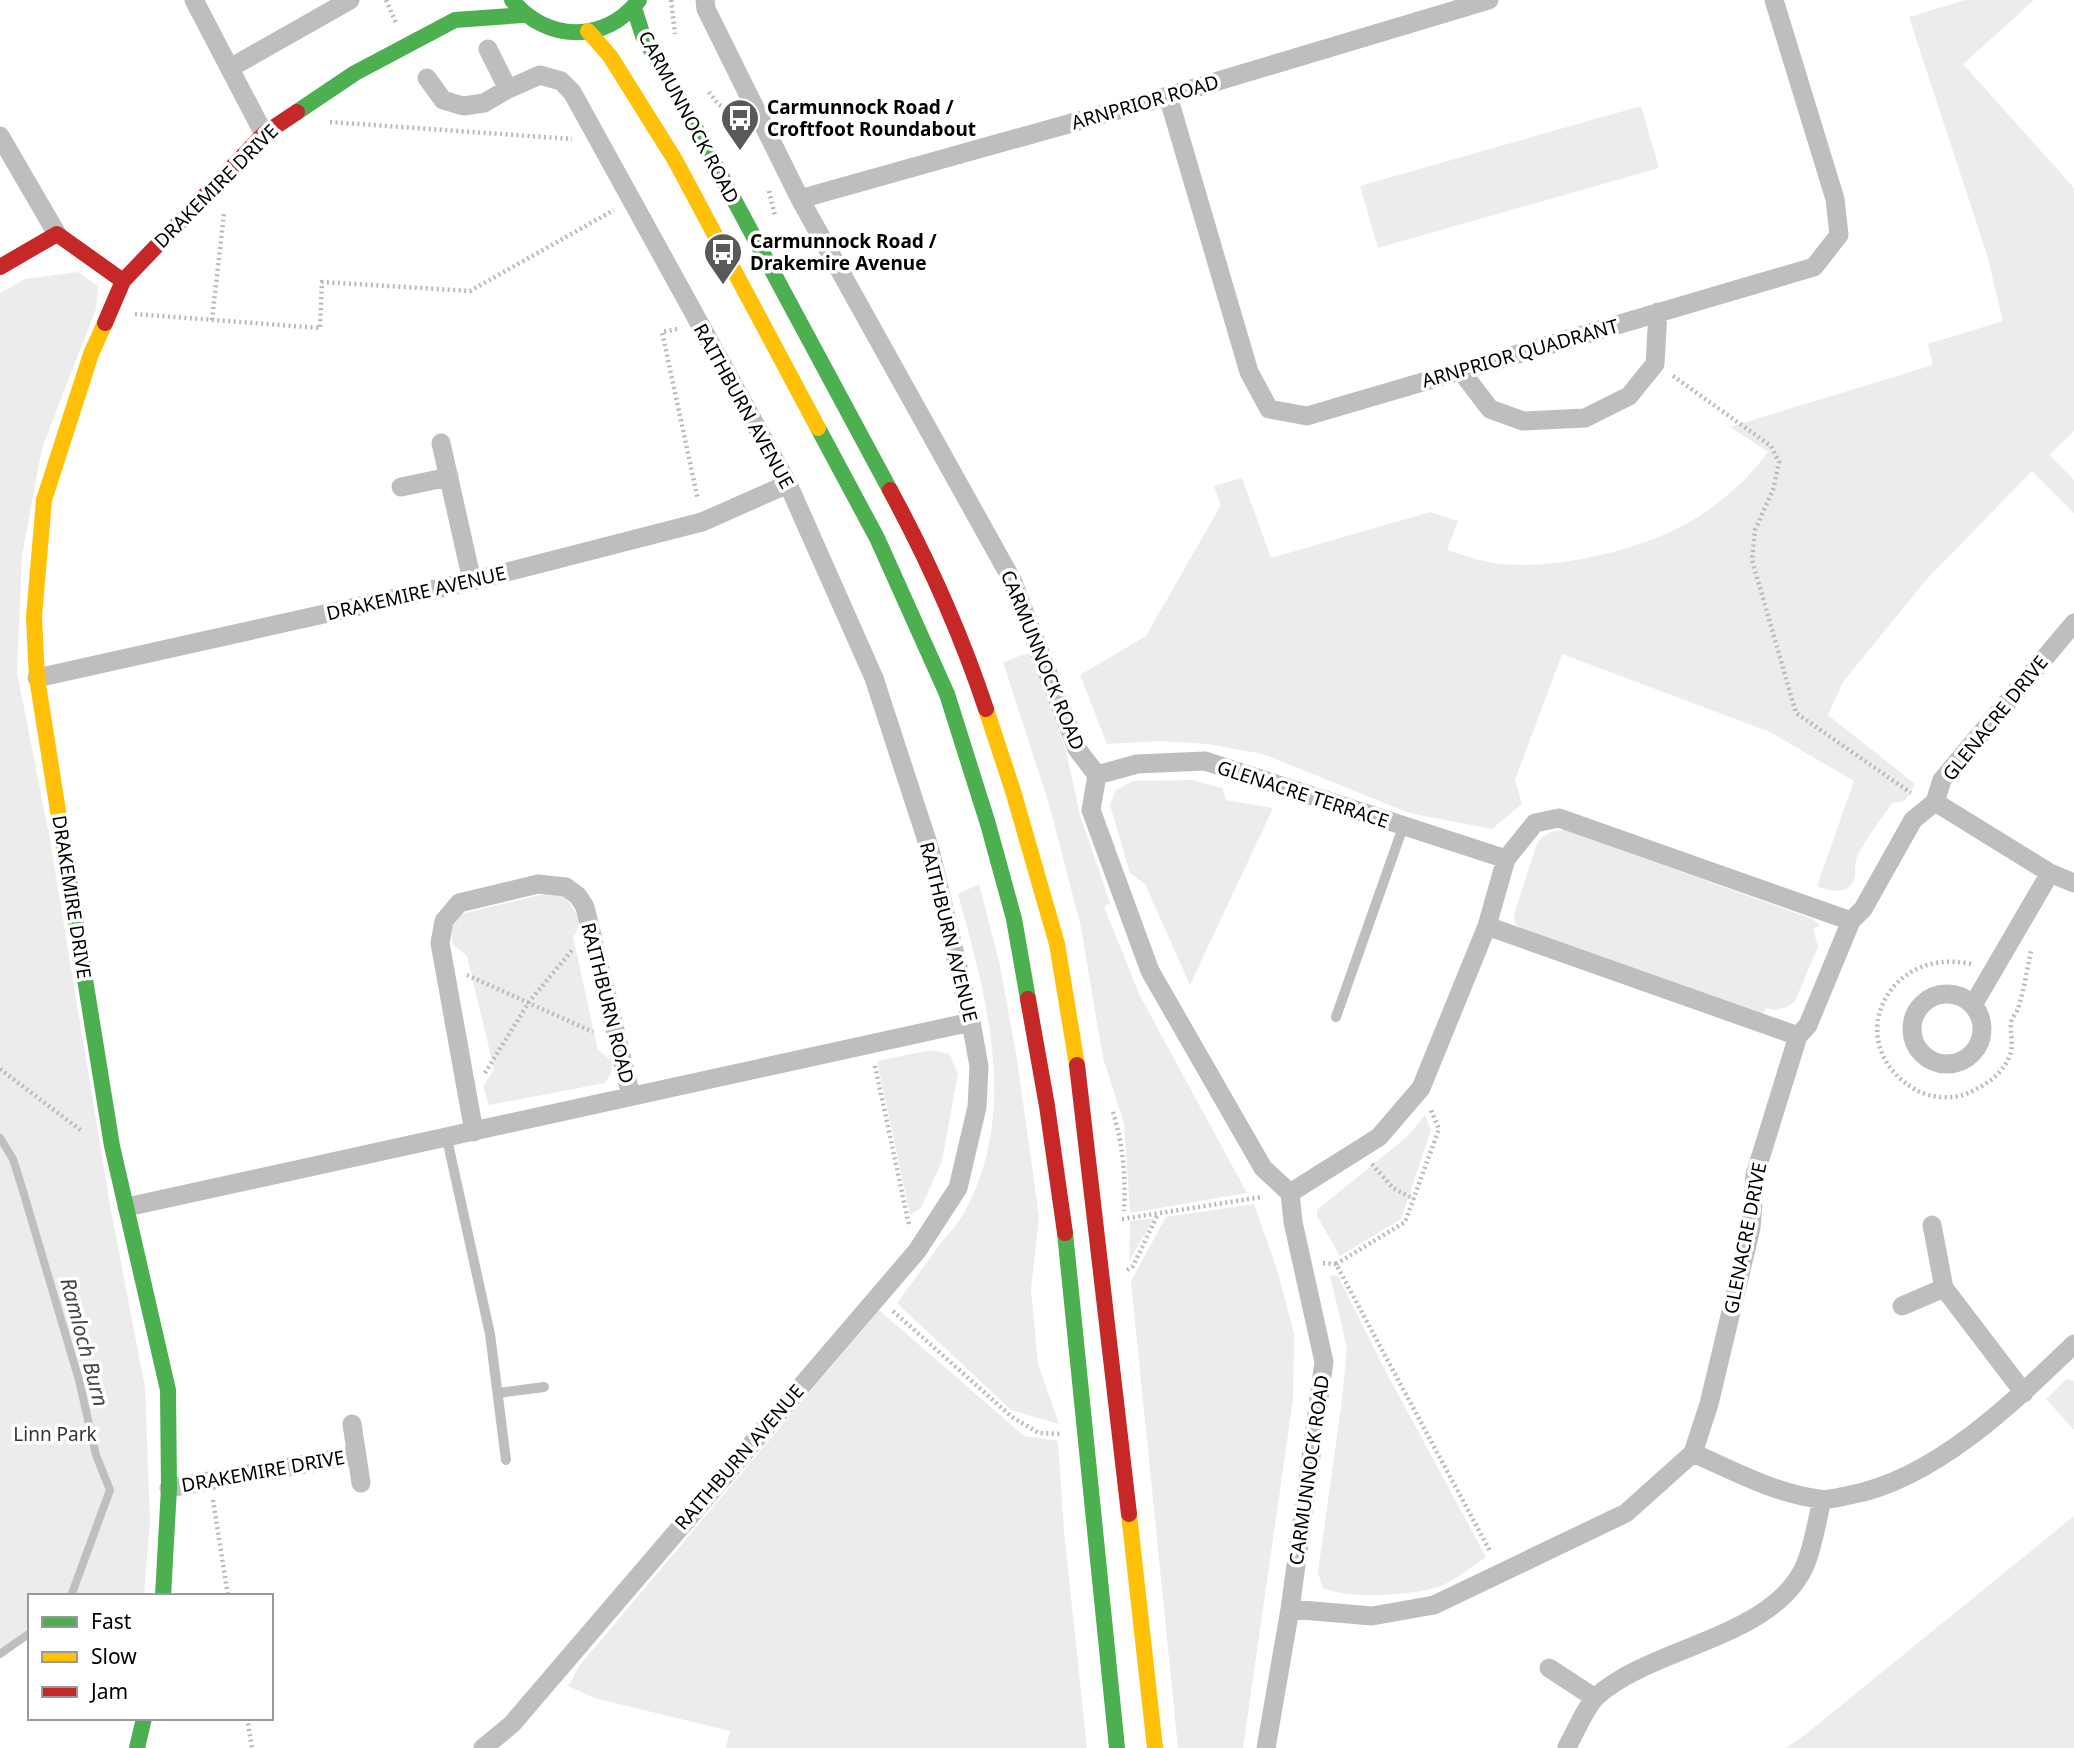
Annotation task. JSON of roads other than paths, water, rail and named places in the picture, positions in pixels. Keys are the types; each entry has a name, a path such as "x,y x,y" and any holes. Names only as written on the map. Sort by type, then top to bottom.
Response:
{"main road":[{"name":"DRAKEMIRE DRIVE","path":"455,20 469,0"},
{"path":"512,0 523,15 553,30 588,31 613,24 637,4"},
{"name":"CARMUNNOCK ROAD","path":"637,4 643,36 683,105 907,521 968,656 1013,791 1057,944 1082,1094 1155,1748"},
{"name":"DRAKEMIRE DRIVE","path":"163,1594 169,1488 168,1390 112,1146 37,678 34,617 44,500 91,354 123,281 264,134 355,73 455,20 523,15"},
{"name":"CARMUNNOCK ROAD","path":"588,31 610,56 675,160 877,538 947,694 988,824 1014,919 1047,1106 1069,1258 1117,1748"},
{"path":"0,267 57,234 123,281"},
{"path":"137,1748 144,1720"}],"street":[{"path":"194,0 264,134"},
{"path":"230,68 349,0"},
{"name":"CARMUNNOCK ROAD","path":"705,0 711,21 800,199 1012,580 1077,749 1097,775"},
{"name":"ARNPRIOR ROAD","path":"800,199 1168,96 1429,8 1489,0"},
{"name":"ARNPRIOR QUADRANT","path":"1168,96 1249,372 1269,409 1307,416 1814,267 1839,234 1835,198 1773,0"},
{"path":"488,48 508,89"},
{"name":"RAITHBURN AVENUE","path":"427,78 443,100 463,106 484,103 540,75 561,81 572,92 598,137 788,484 874,678 930,850 979,1066 976,1107 958,1188 921,1244 512,1724 483,1748"},
{"path":"0,136 57,234"},
{"path":"1461,370 1490,408 1523,421 1585,418 1629,396 1655,364 1658,312"},
{"path":"441,443 472,581"},
{"path":"401,487 449,477"},
{"name":"DRAKEMIRE AVENUE","path":"37,678 472,581 702,522 788,484"},
{"name":"GLENACRE DRIVE","path":"1693,1453 1709,1404 1751,1228 1755,1175 1798,1036 1808,1025 1852,921 1863,909 1913,820 1935,802 1942,780 2074,623"},
{"name":"GLENACRE TERRACE","path":"1097,775 1137,764 1205,761 1506,859"},
{"path":"1097,775 1091,810 1150,971 1262,1168 1290,1193 1379,1137 1421,1088 1487,926 1506,859 1535,823 1559,818 1852,921"},
{"path":"1935,802 2050,873 2074,883"},
{"path":"1973,1005 2050,873"},
{"name":"RAITHBURN ROAD","path":"474,1132 440,943 444,920 458,903 538,884 566,887 578,896 585,907 631,1096"},
{"path":"1487,926 1798,1036"},
{"name":"RAITHBURN ROAD","path":"127,1207 971,1022"},
{"name":"CARMUNNOCK ROAD","path":"1266,1748 1290,1609 1324,1362 1293,1222 1290,1193"},
{"path":"1932,1225 1944,1288 2024,1393"},
{"path":"1902,1306 1944,1288"},
{"path":"1290,1609 1372,1616 1434,1605 1626,1513 1693,1453 1776,1490 1822,1500 1869,1491 1943,1457 2024,1393 2074,1344"},
{"name":"DRAKEMIRE DRIVE","path":"352,1424 361,1483"},
{"name":"DRAKEMIRE DRIVE","path":"169,1488 357,1455"},
{"path":"1567,1747 1595,1698 1640,1667 1721,1634 1770,1608 1792,1586 1806,1563 1822,1500"},
{"path":"1549,1668 1595,1698"}],"lane":[{"path":"1336,1017 1403,827"},
{"path":"447,1139 490,1334 506,1460"},
{"path":"498,1393 544,1387"}],"waterway":[{"name":"Ramloch Burn","path":"0,1138 13,1159 79,1380 96,1455 110,1490 72,1594"},
{"name":"Ramloch Burn","path":"0,1654 28,1634"}],"place":[{"name":"Carmunnock Road / Croftfoot Roundabout","path":"740,152"},
{"name":"Carmunnock Road / Drakemire Avenue","path":"723,286"}],"park label":[{"name":"Linn Park","path":"55,1434"}]}
